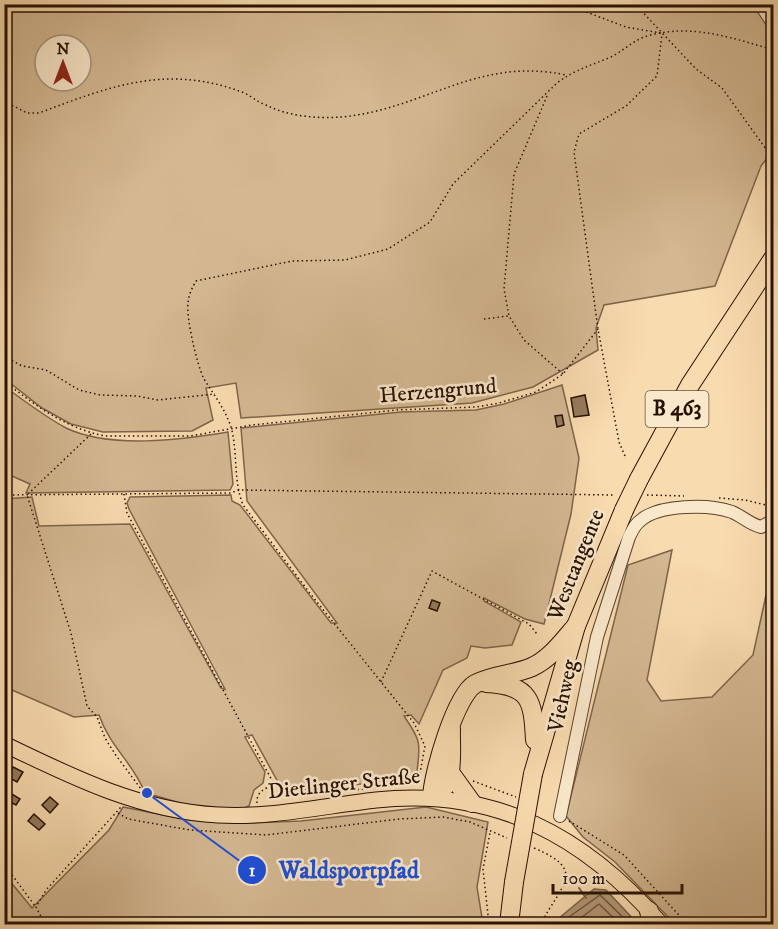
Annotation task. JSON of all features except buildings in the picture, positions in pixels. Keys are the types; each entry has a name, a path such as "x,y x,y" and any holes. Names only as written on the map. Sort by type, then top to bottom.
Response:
{"highway":[{"name":"Westtangente","path":"509,924 514,882 535,768 576,626 620,503 638,487 690,385 774,257"},
{"name":"B 463","path":"478,683 498,674 523,670 540,663 576,626"},
{"name":"B 463","path":"478,683 507,685 528,699 536,721 535,768"},
{"path":"451,728 447,786 441,794 428,786 464,694 478,683"},
{"path":"449,771 472,803"}],"main road":[{"name":"Dietlinger Straße","path":"4,744 72,778 127,798 216,815 258,816 375,800 428,786 472,803 518,816 550,830 604,867 654,920"}],"street":[{"path":"760,4 774,25"},
{"name":"Viehweg","path":"560,816 597,637 629,537 638,521 658,511 714,506 734,513 751,525 761,527 774,520"}],"path":[{"path":"565,4 626,27 662,34"},
{"path":"635,4 696,69 722,88 771,156"},
{"path":"258,816 257,798 262,789 274,785 301,795 405,785 428,786 425,746 422,735 243,505 231,428 216,394 204,378 192,333 187,305 190,291 196,281 292,261 345,260 388,249 430,222 453,184 567,75 621,52 646,37 677,31 705,32 743,39 774,50"},
{"path":"625,456 619,442 598,329 574,152 579,135 626,106 657,76 662,34"},
{"path":"4,101 27,113 39,113 140,81 180,78 242,92 279,111 342,117 380,110 479,76 539,69 567,75"},
{"path":"548,93 514,174 504,289 509,316 524,340 563,374"},
{"path":"484,319 509,316"},
{"name":"Herzengrund","path":"4,381 39,409 69,426 92,433 105,436 190,436 252,425 397,410 476,407 536,392 563,374 598,329"},
{"path":"4,356 22,366 46,370 65,383 89,393 115,397 137,396 153,400 216,394"},
{"path":"27,495 92,433"},
{"path":"638,487 670,496"},
{"path":"4,495 230,493 239,490 620,503"},
{"path":"123,494 127,513 274,785"},
{"path":"27,495 71,633 87,706 97,717 115,754 137,780 143,802"},
{"path":"381,683 432,571 529,624 537,634"},
{"path":"459,786 472,780 519,799"},
{"path":"36,907 46,890 118,813 127,798"},
{"path":"118,813 128,819 181,829 266,835 399,819 443,817 483,828"},
{"path":"560,816 624,855 687,924"},
{"path":"489,924 483,869 491,833"},
{"path":"4,864 36,907 45,924"},
{"path":"541,924 566,879 562,864"}],"shaded area":[{"path":"4,5 761,5 773,29 773,150 761,166 715,286 604,305 596,328 598,350 533,387 472,403 241,418 236,383 206,388 213,420 192,431 103,432 71,424 42,408 5,379"},
{"path":"562,385 579,458 571,514 544,624 525,619 484,598 484,601 521,622 512,645 485,648 471,646 467,658 443,670 419,724 411,715 404,716 416,736 419,747 417,771 407,779 305,790 278,782 252,735 245,737 265,772 263,783 254,790 249,806 225,811 197,807 145,793 135,773 109,737 99,715 74,717 5,687 4,499 32,497 39,526 130,524 221,688 225,689 129,509 127,503 130,497 231,495 232,501 240,505 331,623 337,623 247,501 241,428 401,412 476,410 504,404"},
{"path":"4,386 66,428 103,439 168,440 228,432 233,484 230,490 26,493 30,484 5,473"},
{"path":"672,550 647,680 661,701 712,697 753,655 773,563 773,924 675,924 615,862 583,837 566,816 628,565"},
{"path":"123,807 189,820 247,823 301,821 426,807 488,822 477,887 483,924 5,924 4,874 32,908 109,830"}],"water":[{"path":"594,889 606,890 638,924 552,924"}],"waterway":[{"path":"579,888 586,898"}],"place":[{"name":"Waldsportpfad","path":"147,793"}]}
